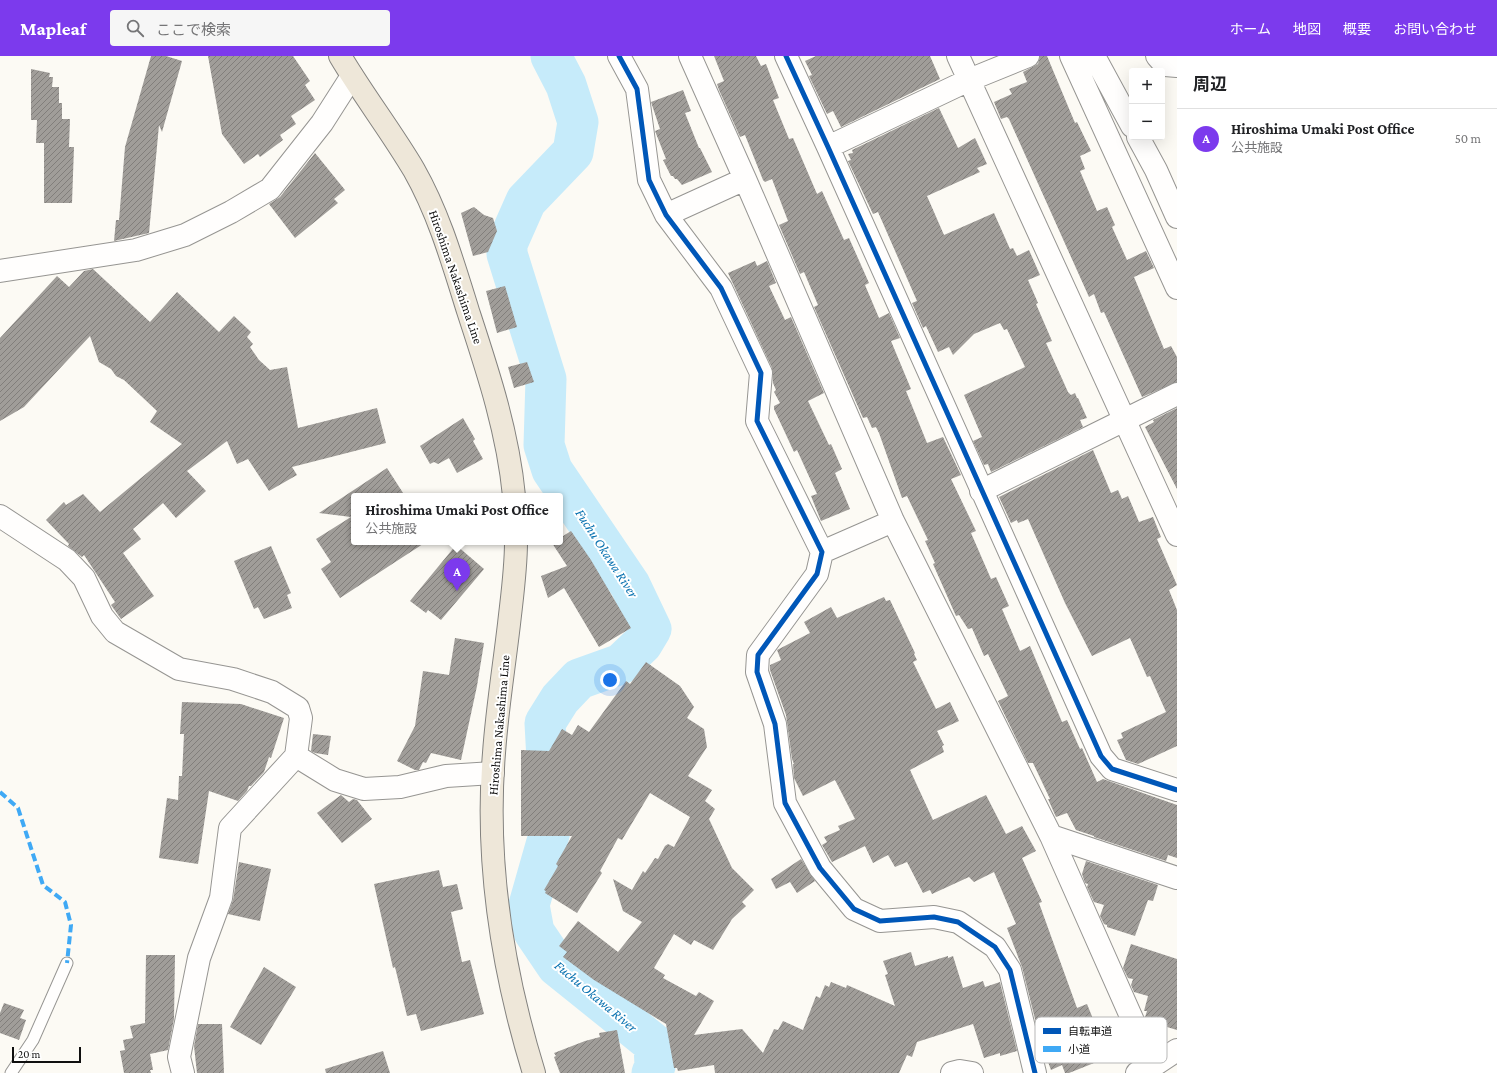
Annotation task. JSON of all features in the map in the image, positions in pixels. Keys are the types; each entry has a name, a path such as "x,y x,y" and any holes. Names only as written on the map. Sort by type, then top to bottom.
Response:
{"main road":[{"name":"Hiroshima Nakashima Line","path":"340,56 414,171 436,217 454,265 500,412 507,445 514,493"},
{"name":"Hiroshima Nakashima Line","path":"516,545 514,582 497,719 493,773 493,860 500,930 513,999 534,1073"}],"street":[{"path":"619,56 637,89 649,180 666,215 721,288 761,373 757,421 822,552 817,574 758,655 757,672 775,724 786,803 820,868 854,909 880,921 934,917 958,922 995,947 1010,970 1035,1073"},
{"path":"690,56 893,521 1051,836 1124,1017"},
{"path":"786,56 1101,756 1112,769 1177,790"},
{"path":"958,56 1126,419 1177,535"},
{"path":"828,147 969,80 1028,56"},
{"path":"1072,56 1177,288"},
{"path":"1094,56 1129,120"},
{"path":"1157,56 1165,65 1177,66"},
{"path":"0,271 136,250 185,235 231,212 270,189 322,123 352,76"},
{"path":"1140,140 1167,172 1177,217"},
{"path":"666,215 745,179"},
{"path":"981,491 1177,394"},
{"path":"0,516 67,560 84,578 102,616 115,632 180,669 233,679 272,692 298,708 301,718 296,756 230,828 221,898 199,958 179,1057 183,1073"},
{"path":"822,552 893,521"},
{"path":"296,756 335,780 364,789 400,787 446,776 493,773"},
{"path":"1051,836 1177,878"},
{"path":"1167,1056 1177,1050"},
{"path":"1145,1069 1155,1063"},
{"path":"952,1073 960,1071 972,1073"}],"lane":[{"path":"11,1073 33,1040 67,963"}],"building":[{"path":"151,56 166,56 182,61 162,132 159,125 149,233 114,241 116,220 119,220 125,147"},
{"path":"208,56 293,56 310,81 305,85 315,100 291,116 296,124 280,135 283,140 260,157 258,154 244,164 222,134"},
{"path":"714,56 756,56 761,66 766,64 779,98 773,100 789,139 793,138 817,194 822,191 844,240 849,238 869,283 865,285 879,318 889,313 900,338 891,341 911,389 906,391 927,443 943,437 961,475 951,479 976,531 971,533 991,579 996,577 1009,606 1002,609 1020,651 1030,646 1062,722 1067,720 1080,749 1082,748 1097,782 1103,779 1177,805 1177,858 1168,855 1166,861 1076,830 1067,813 1056,817 1048,799 1050,799 1033,763 1028,763 998,701 1008,696 988,654 984,656 972,628 968,629 959,615 956,616 933,564 935,563 925,541 928,540 907,496 902,498 879,433 876,427 872,428 867,417 863,418 814,307 818,305 804,272 800,274 779,225 788,221 772,179 765,182 763,180 745,135 740,137 719,90 717,84 724,81"},
{"path":"816,56 930,56 940,79 841,127 833,111 827,114 809,76 812,75 805,61"},
{"path":"1040,56 1047,56 1075,123 1077,122 1091,151 1080,156 1085,169 1080,171 1097,211 1107,207 1115,225 1112,227 1127,260 1146,251 1154,268 1134,277 1164,349 1171,346 1177,357 1177,382 1142,397 1104,312 1101,313 1094,294 1089,297 1009,119 1007,117 1001,119 994,102 1012,94 1009,89 1027,82 1023,72 1038,64"},
{"path":"31,69 50,73 49,77 53,77 52,87 59,87 59,103 62,103 62,119 70,119 69,147 74,147 72,203 44,203 44,143 36,143 37,120 31,120"},
{"path":"683,90 691,111 685,113 699,148 712,172 682,185 677,179 671,176 663,160 666,159 655,131 660,129 651,102"},
{"path":"939,108 958,148 975,138 987,164 977,168 980,172 927,196 944,235 994,213 1010,249 1013,248 1017,256 1029,250 1040,275 1028,280 1038,303 1036,304 1052,341 1046,343 1068,392 1071,395 1075,393 1087,418 1080,420 1083,427 991,472 988,464 984,465 973,441 982,437 964,395 1025,367 1007,329 1004,330 1000,323 974,334 953,355 949,347 938,352 926,326 923,328 912,303 917,301 878,212 873,214 848,161 851,160 848,154 853,153 852,150"},
{"path":"315,153 345,190 334,199 338,203 295,238 269,204 280,197"},
{"path":"474,207 484,215 493,218 497,231 488,252 473,256 461,213"},
{"path":"755,261 757,266 767,261 776,283 769,286 785,320 791,317 824,393 808,401 829,445 831,444 842,469 835,473 850,509 821,521 811,496 817,494 797,450 794,452 774,409 774,406 780,403 774,392 776,390 773,383 772,368 728,273"},
{"path":"93,269 150,322 177,292 219,332 234,316 251,332 247,337 253,344 250,347 259,360 270,370 287,367 298,428 377,408 386,443 292,467 297,475 269,491 248,459 237,464 227,441 187,471 206,491 176,518 163,503 133,529 141,539 123,553 154,596 121,619 111,605 115,602 84,555 82,557 68,546 69,544 46,520 64,502 66,505 83,494 100,512 182,444 150,422 157,411 124,380 116,376 111,369 99,362 90,336 24,407 0,421 0,338 57,276 69,287 84,271"},
{"path":"505,286 517,327 497,333 486,291"},
{"path":"527,362 534,382 514,388 508,367"},
{"path":"1177,408 1177,489 1145,427 1154,422 1153,420"},
{"path":"463,418 475,439 473,441 483,459 457,473 449,458 438,464 434,462 430,464 420,446"},
{"path":"1093,450 1111,493 1118,490 1122,499 1128,496 1139,522 1153,517 1161,537 1157,539 1177,585 1169,590 1177,610 1177,746 1138,764 1126,760 1117,740 1123,738 1121,733 1166,712 1150,676 1147,677 1130,638 1092,656 1065,603 1028,519 1018,523 1017,520 1011,523 999,497"},
{"path":"387,468 403,493 351,493 351,517 319,513"},
{"path":"351,517 351,545 421,545 340,598 321,569 331,562 316,539"},
{"path":"571,531 591,560 631,628 599,647 564,588 548,598 541,576 567,566 553,545 563,545 563,536"},
{"path":"456,545 484,569 441,620 428,610 426,613 410,601"},
{"path":"271,546 291,593 287,595 292,608 264,619 258,607 254,609 234,561"},
{"path":"884,597 886,601 890,600 915,653 914,654 917,660 913,662 936,709 950,702 959,721 937,731 944,745 942,746 944,752 910,770 933,820 986,795 1006,834 1022,826 1036,851 1022,858 1042,902 1039,903 1077,1008 1087,1004 1092,1017 1035,1017 1035,1019 1022,967 1007,928 1016,924 994,872 974,882 969,877 932,894 930,890 923,893 907,862 895,867 888,855 873,863 865,846 832,862 822,845 827,842 824,837 840,830 838,826 855,819 835,780 803,796 794,778 794,764 786,715 770,670 770,665 781,660 777,650 810,633 804,622 831,607 837,618"},
{"path":"455,638 484,643 477,686 461,760 431,753 426,763 423,762 419,770 415,770 397,761 415,726 423,671 449,675"},
{"path":"646,662 680,686 694,707 687,718 704,729 707,747 688,776 712,790 705,801 715,809 709,819 732,868 754,890 742,902 746,906 732,919 713,950 694,940 691,945 674,934 654,968 665,975 663,978 696,996 699,992 714,1001 694,1035 742,1029 763,1053 774,1029 778,1030 783,1021 803,1030 816,996 820,998 825,985 829,987 831,982 846,988 847,985 895,1006 885,975 888,974 883,961 911,952 915,966 948,956 948,958 953,956 963,988 983,981 985,987 1000,982 1017,1051 1000,1056 1000,1053 984,1058 973,1024 917,1042 912,1057 907,1055 899,1073 715,1073 714,1065 678,1071 677,1068 674,1068 666,1024 594,980 563,957 567,952 559,946 578,921 618,952 642,922 623,911 613,879 632,890 643,871 645,873 655,858 658,859 665,846 668,844 674,847 690,817 650,793 622,840 618,838 600,871 602,873 577,913 545,893 546,891 544,890 558,866 556,864 572,836 521,836 521,750 549,751 562,729 572,735 578,725 589,732 626,681 630,684"},
{"path":"182,702 241,704 284,718 271,758 269,757 264,772 251,786 249,786 247,791 238,801 209,791 198,864 159,858 167,798 178,800 179,776 182,776 184,734 180,734"},
{"path":"313,734 331,736 328,755 311,751"},
{"path":"341,795 349,802 353,799 357,800 372,819 342,843 317,813"},
{"path":"801,859 815,881 797,893 790,882 776,889 771,879"},
{"path":"1086,861 1158,885 1153,901 1148,900 1135,936 1107,927 1107,925 1104,924 1100,916 1104,905 1094,902 1087,887 1088,884 1085,883 1082,874"},
{"path":"239,862 271,869 260,921 228,914 233,900"},
{"path":"439,870 443,887 457,884 463,909 451,912 462,962 470,960 484,1014 421,1031 416,1014 407,1016 395,967 393,968 374,884"},
{"path":"1131,944 1177,959 1177,1030 1167,1027 1167,1017 1145,1017 1147,1011 1144,1011 1148,996 1134,992 1131,985 1133,979 1128,978 1123,968"},
{"path":"146,955 175,955 174,1019 168,1050 150,1054 153,1070 150,1070 151,1073 124,1073 120,1051 125,1050 123,1040 133,1038 130,1026 145,1023"},
{"path":"264,967 296,987 261,1045 230,1027"},
{"path":"4,1003 24,1010 20,1018 26,1020 19,1040 0,1033 0,1013"},
{"path":"198,1024 222,1024 224,1073 197,1073 194,1046"},
{"path":"617,1030 625,1073 560,1073 554,1053 600,1037 599,1033"},
{"path":"383,1051 390,1073 326,1073 325,1069"},
{"path":"1048,1063 1094,1063 1069,1073 1065,1073 1062,1065 1051,1070"}],"waterway":[{"name":"Fuchu Okawa River","path":"551,56 566,85 578,122 573,152 526,201 507,244 507,254 546,379 544,445 552,470 630,585 651,629 642,644 621,664 579,679 560,699 545,723 547,760 558,803 529,905 534,932 557,966 654,1044 655,1066 652,1073"}],"marked path":[{"path":"0,792 18,808 43,885 65,902 71,925 67,963"}],"cycle path":[{"path":"619,56 637,89 649,180 666,215 721,288 761,373 757,421 822,552 817,574 758,655 757,672 775,724 785,803 820,868 854,909 880,921 934,917 958,922 995,947 1010,970 1035,1073"},
{"path":"786,56 1101,756 1112,769 1177,790"}],"place":[{"name":"Hiroshima Umaki Post Office","path":"457,591"}]}
